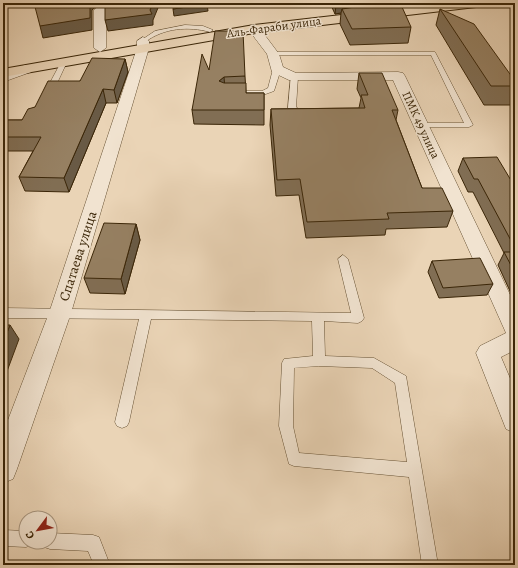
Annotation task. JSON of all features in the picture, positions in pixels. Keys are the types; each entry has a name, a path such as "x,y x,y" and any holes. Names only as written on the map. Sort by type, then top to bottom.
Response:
{"main road":[{"name":"Аль-Фараби улица","path":"3,73 64,62 210,30 310,15 420,3"},
{"name":"Аль-Фараби улица","path":"3,64 100,48 476,3"}],"street":[{"path":"100,48 100,10 109,3"},
{"path":"254,29 275,62"},
{"name":"Спатаева улица","path":"3,469 60,313 143,44"},
{"name":"ПМК 49 улица","path":"275,62 294,76 398,76 515,329"},
{"path":"3,78 26,69"},
{"path":"515,339 488,353 515,421"}],"lane":[{"path":"240,94 263,93 271,89 275,62 433,53 469,125 421,125"},
{"path":"44,101 64,62"},
{"path":"294,76 292,108 304,117 311,116"},
{"path":"3,313 318,316 358,318 343,260"},
{"path":"122,422 146,314"},
{"path":"318,316 319,361"},
{"path":"415,470 294,459 286,426 288,363 319,361 374,363 401,380 430,565"},
{"path":"3,538 18,539"},
{"path":"58,541 93,543 102,565"}],"building":[{"path":"34,3 90,3 90,18 40,26"},
{"path":"105,3 153,3 150,10 152,14 105,20"},
{"path":"174,3 206,3 207,4 173,9"},
{"path":"335,3 354,3 336,5"},
{"path":"355,7 402,7 411,27 352,29 342,9"},
{"path":"440,9 474,24 515,81 515,86 491,86"},
{"path":"215,31 243,31 245,76 224,77 219,81 224,83 246,83 246,93 264,93 264,110 192,110 202,54 209,70"},
{"path":"92,58 125,59 114,90 103,89 64,178 19,177 41,137 3,137 3,120 22,120 28,109 35,107 48,81 80,81"},
{"path":"359,73 382,73 398,110 392,110 422,188 442,188 453,211 387,213 389,219 307,222 300,179 277,180 271,109 365,108 361,95 368,95"},
{"path":"497,157 515,187 515,248 478,179 474,179 463,158"},
{"path":"104,223 136,224 121,279 84,278"},
{"path":"504,252 515,252 515,273"},
{"path":"480,258 493,284 443,288 432,261"},
{"path":"3,325 10,325 3,343"}]}
